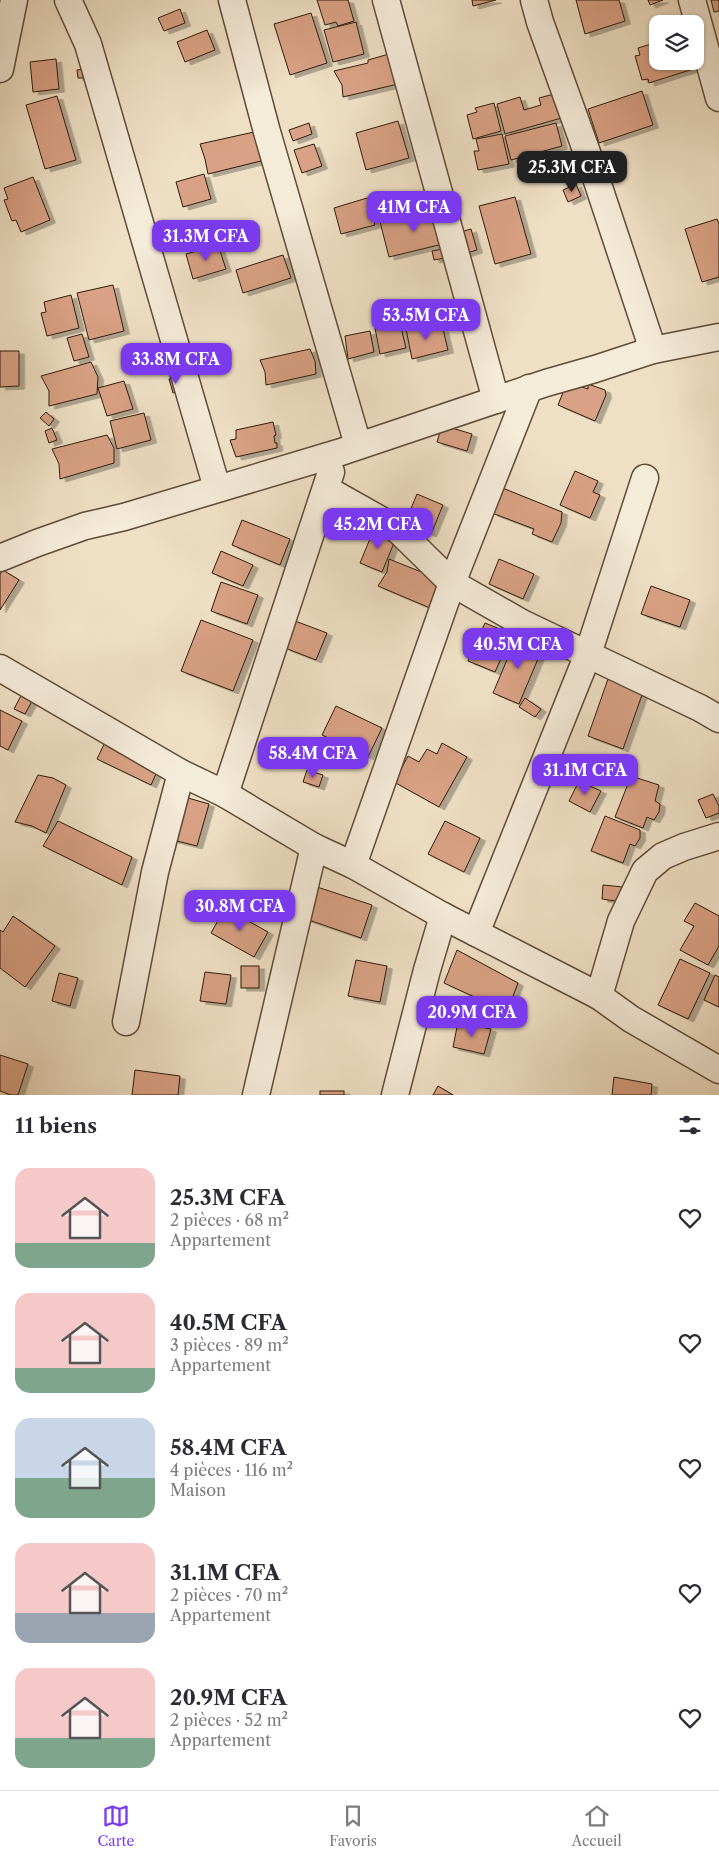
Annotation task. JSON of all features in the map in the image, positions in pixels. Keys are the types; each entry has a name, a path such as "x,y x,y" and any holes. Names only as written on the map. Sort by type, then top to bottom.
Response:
{"street":[{"path":"0,69 14,0"},
{"path":"68,0 88,44 217,488"},
{"path":"225,794 326,489 348,449 232,0"},
{"path":"386,0 496,400"},
{"path":"534,0 653,350"},
{"path":"692,0 719,98"},
{"path":"0,558 85,526 124,517 348,449 529,388 653,350 719,337"},
{"path":"354,865 452,583 529,388"},
{"path":"476,933 588,654 645,478"},
{"path":"326,489 397,529 452,583 522,623 700,708 719,719"},
{"path":"0,668 181,773 225,794 314,847 354,865 443,916 600,996 631,1019 719,1070"},
{"path":"126,1022 155,872 181,773"},
{"path":"600,996 621,922 645,871 663,856 719,836"},
{"path":"256,1095 314,847"},
{"path":"395,1095 443,916"}],"building":[{"path":"317,0 348,0 354,21 338,26 336,22 325,25"},
{"path":"472,0 496,0 473,6"},
{"path":"576,0 619,0 625,21 585,34"},
{"path":"648,0 663,0 650,5"},
{"path":"711,0 719,0 719,11 714,12"},
{"path":"180,9 185,23 164,31 158,18"},
{"path":"311,13 327,63 290,75 274,24"},
{"path":"356,22 364,54 333,62 324,30"},
{"path":"207,30 215,50 185,62 177,42"},
{"path":"649,45 649,70 690,70 649,83 648,79 642,80 635,56 640,55 638,48"},
{"path":"389,54 398,84 343,97 342,85 334,71 368,63 368,60"},
{"path":"56,59 59,89 33,92 30,62"},
{"path":"84,69 85,78 78,78 77,70"},
{"path":"642,91 653,125 599,143 588,109"},
{"path":"558,93 565,117 505,134 497,104 520,97 524,110 541,105 539,98"},
{"path":"57,96 76,160 45,169 26,105"},
{"path":"494,103 501,131 473,139 467,115 477,112 475,108"},
{"path":"398,121 409,158 366,170 356,133"},
{"path":"309,123 312,134 293,141 289,130"},
{"path":"556,123 562,146 511,160 505,136"},
{"path":"254,132 261,146 261,161 208,174 200,144"},
{"path":"502,134 509,164 478,170 474,151 479,151 476,139"},
{"path":"314,144 322,166 302,173 294,150"},
{"path":"204,174 211,199 183,207 176,182"},
{"path":"33,177 50,220 21,232 16,220 12,221 4,200 8,199 4,188"},
{"path":"576,184 581,196 568,202 563,190"},
{"path":"515,197 531,254 495,264 479,206"},
{"path":"367,198 375,225 341,234 334,208"},
{"path":"438,208 447,243 389,257 380,222"},
{"path":"717,219 719,224 719,277 702,282 685,229"},
{"path":"471,229 477,250 460,255 454,234"},
{"path":"218,245 226,269 193,279 186,254"},
{"path":"443,249 445,258 434,260 432,251"},
{"path":"283,255 291,278 243,293 236,270"},
{"path":"113,285 124,331 89,340 77,293"},
{"path":"71,295 79,328 47,336 41,313 46,312 44,302"},
{"path":"400,323 406,348 380,354 375,328"},
{"path":"436,323 437,329 443,329 448,350 412,359 406,329"},
{"path":"370,331 374,352 348,359 345,336"},
{"path":"82,334 89,357 74,361 67,338"},
{"path":"310,349 315,361 316,374 266,385 265,372 260,360"},
{"path":"0,351 19,351 19,386 0,387"},
{"path":"91,362 98,377 97,394 49,406 49,391 41,376"},
{"path":"178,376 183,391 173,393 169,379"},
{"path":"124,381 133,409 107,416 98,388"},
{"path":"570,383 588,389 588,384 605,390 606,395 595,421 558,405 566,385"},
{"path":"46,412 54,419 49,426 40,418"},
{"path":"144,413 151,440 117,449 110,421"},
{"path":"273,422 277,448 236,457 230,440 236,439 236,430"},
{"path":"442,425 472,434 467,451 437,442"},
{"path":"52,428 57,440 49,443 45,431"},
{"path":"107,435 114,448 114,463 60,479 59,464 52,449"},
{"path":"575,471 598,481 593,492 600,495 590,518 560,505"},
{"path":"500,487 562,512 561,523 552,542 532,534 534,529 492,513"},
{"path":"417,494 443,505 431,534 405,523"},
{"path":"242,520 290,539 280,565 232,545"},
{"path":"374,529 396,538 382,572 360,563"},
{"path":"221,551 253,565 243,586 212,573"},
{"path":"389,559 439,579 430,608 378,586 387,572"},
{"path":"499,559 534,574 523,599 489,584"},
{"path":"3,570 19,580 0,610 0,574"},
{"path":"221,582 258,595 247,624 211,611"},
{"path":"651,586 690,600 680,627 641,614"},
{"path":"201,620 253,640 233,691 181,671"},
{"path":"295,621 327,633 316,660 285,648"},
{"path":"485,623 512,634 495,672 468,661"},
{"path":"517,636 543,647 519,704 493,693"},
{"path":"608,679 643,692 623,749 588,736"},
{"path":"25,688 36,694 25,714 14,709"},
{"path":"525,698 541,709 535,717 519,707"},
{"path":"336,706 382,728 368,757 322,735"},
{"path":"0,710 22,721 8,750 0,746"},
{"path":"107,738 160,765 151,785 97,759"},
{"path":"442,743 467,757 439,807 394,782 408,756 419,762 427,749 437,754"},
{"path":"307,770 323,775 319,787 303,782"},
{"path":"38,775 53,778 66,785 46,833 32,826 15,822"},
{"path":"631,776 659,785 655,801 660,804 659,812 654,820 647,817 643,828 615,817"},
{"path":"579,781 601,791 590,812 569,801"},
{"path":"713,794 719,806 719,813 706,818 698,800"},
{"path":"181,796 209,804 197,846 169,839"},
{"path":"605,816 640,830 640,838 635,846 630,844 623,863 591,851"},
{"path":"58,821 132,857 122,885 43,846"},
{"path":"445,821 480,838 464,872 428,854"},
{"path":"603,885 623,887 622,902 602,899"},
{"path":"314,886 372,905 361,938 303,918"},
{"path":"695,903 719,916 719,946 708,965 680,950 694,926 684,921"},
{"path":"225,908 268,932 254,957 211,933"},
{"path":"13,916 55,946 25,987 0,968 0,930 3,932"},
{"path":"457,950 518,983 507,1012 444,983"},
{"path":"680,959 710,973 688,1019 658,1005"},
{"path":"356,960 387,966 380,1002 348,996"},
{"path":"241,966 259,966 259,988 241,988"},
{"path":"205,972 231,975 226,1004 200,1001"},
{"path":"59,973 78,978 70,1006 52,1001"},
{"path":"715,975 719,977 719,1007 704,1000"},
{"path":"458,1022 491,1029 484,1054 453,1047"},
{"path":"0,1055 28,1064 18,1095 11,1095 0,1091"},
{"path":"135,1070 180,1076 178,1095 132,1095"},
{"path":"614,1077 652,1084 651,1095 612,1095"},
{"path":"438,1086 453,1095 433,1095"},
{"path":"320,1091 344,1091 344,1095 320,1095"}]}
